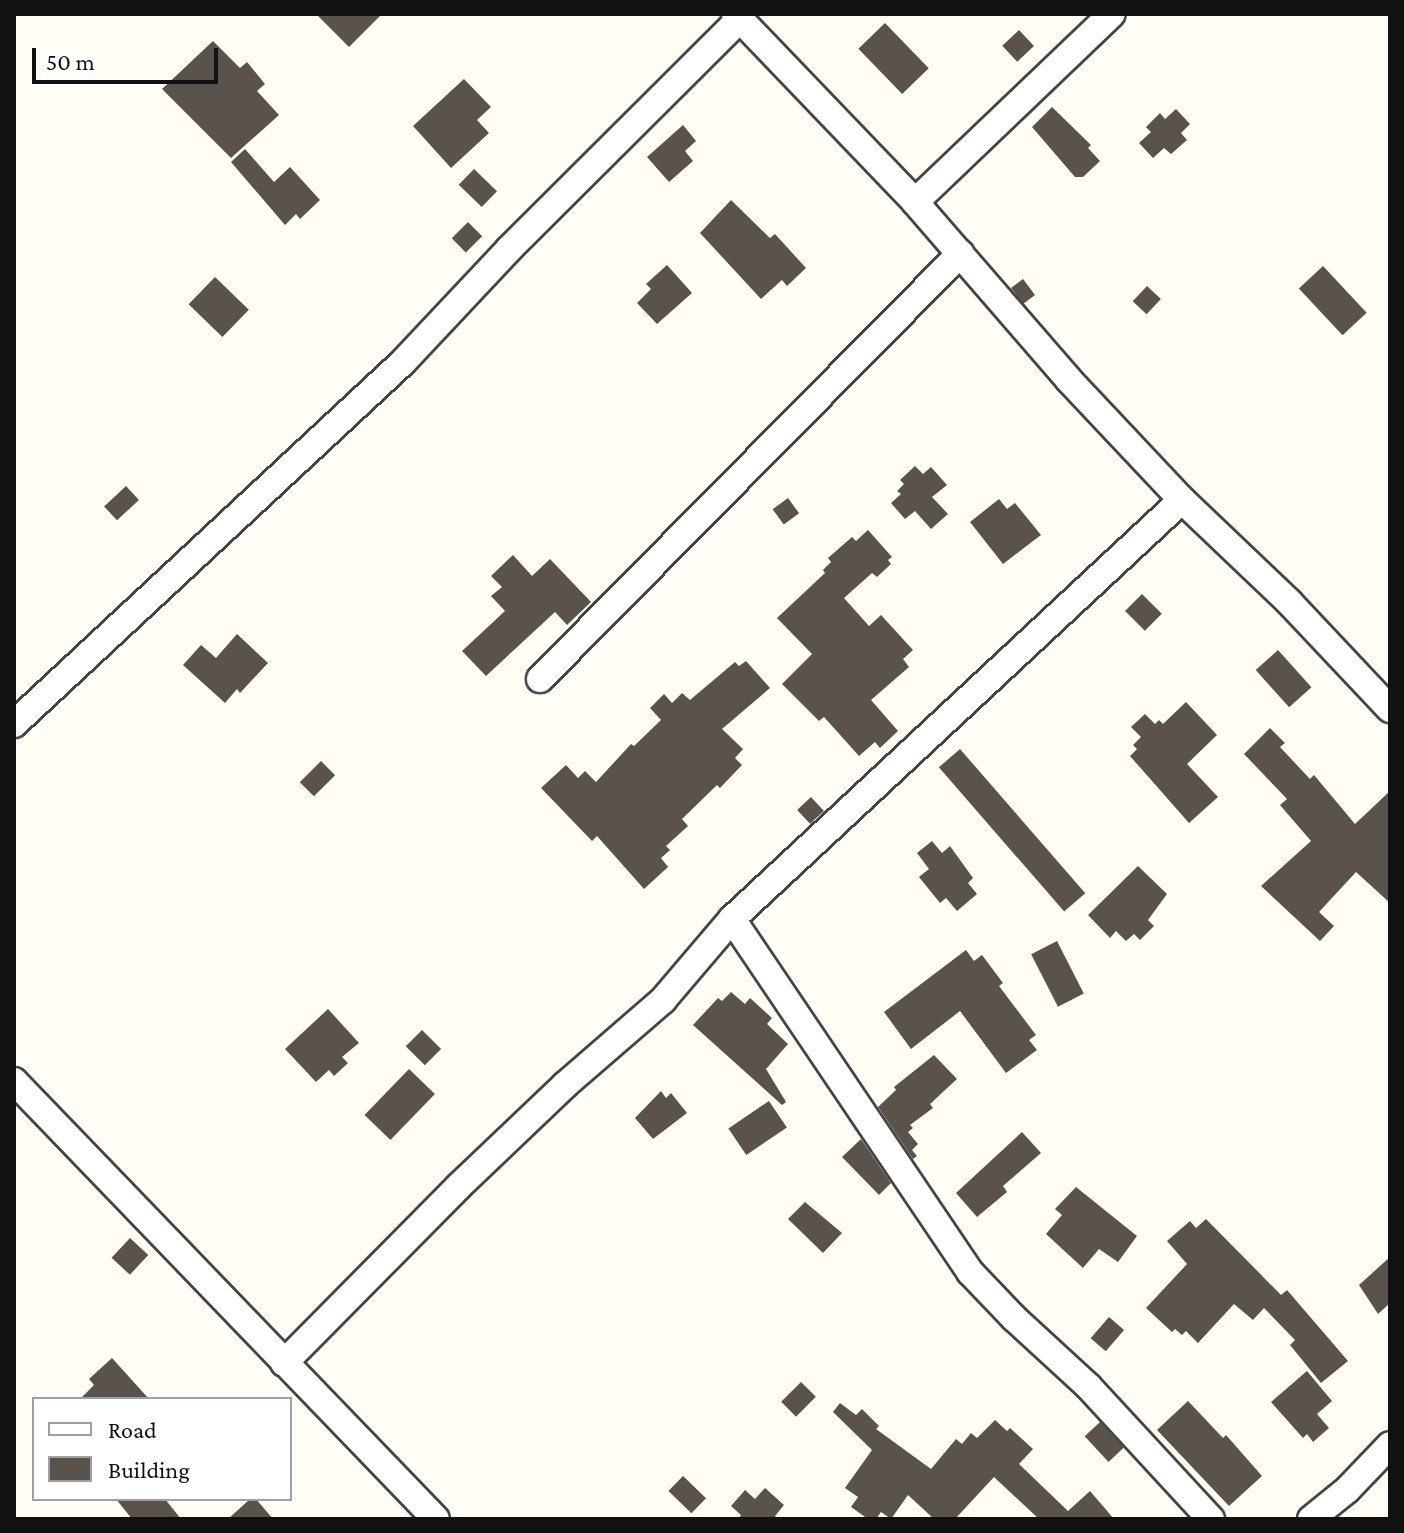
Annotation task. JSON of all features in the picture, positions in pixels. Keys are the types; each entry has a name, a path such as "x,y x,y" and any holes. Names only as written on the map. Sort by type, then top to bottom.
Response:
{"street":[{"path":"915,202 1112,14"},
{"path":"14,724 403,362 509,249 737,17 915,202 1069,380 1182,500 1289,602 1390,709"},
{"path":"540,679 960,254"},
{"path":"284,1363 565,1085 663,1000 732,919 1182,500"},
{"path":"732,919 970,1272 1014,1318 1089,1387 1211,1519"},
{"path":"14,1081 436,1519"},
{"path":"1311,1519 1347,1490 1390,1445"}],"building":[{"path":"316,14 382,14 349,47"},
{"path":"885,23 929,68 902,94 858,49"},
{"path":"1019,30 1034,46 1017,62 1002,46"},
{"path":"213,41 240,68 247,62 265,84 257,91 279,115 231,158 162,89"},
{"path":"464,79 491,107 477,120 489,133 451,168 413,126"},
{"path":"1052,107 1091,145 1088,148 1100,161 1083,177 1075,177 1032,127"},
{"path":"1176,109 1190,124 1181,133 1187,140 1171,154 1164,148 1153,158 1139,143 1151,132 1146,127 1160,113 1165,119"},
{"path":"683,125 696,141 685,151 693,161 669,182 647,157"},
{"path":"245,149 274,182 290,167 320,200 300,219 296,214 285,225 231,162"},
{"path":"474,169 497,191 482,207 459,185"},
{"path":"731,200 770,238 775,234 806,268 787,286 782,280 761,299 700,233"},
{"path":"468,222 482,236 466,252 452,238"},
{"path":"667,265 692,293 657,324 637,303 651,289 646,284"},
{"path":"1323,266 1367,313 1343,335 1299,289"},
{"path":"215,277 249,310 222,337 189,304"},
{"path":"1023,279 1035,295 1023,304 1011,288"},
{"path":"1147,286 1161,299 1147,314 1133,301"},
{"path":"915,466 923,474 931,467 947,485 932,497 948,514 931,529 915,511 905,519 891,503 901,494 897,491 904,484 900,480"},
{"path":"126,486 139,500 117,520 104,506"},
{"path":"788,498 799,513 784,525 773,509"},
{"path":"999,499 1007,509 1015,503 1041,535 1003,564 970,522"},
{"path":"868,530 892,557 888,560 891,564 877,577 872,573 844,598 869,626 881,615 913,650 903,659 909,667 871,700 898,731 880,748 875,742 859,756 824,717 819,721 782,684 812,654 777,618 825,573 823,570 831,562 828,558 852,537 856,541"},
{"path":"513,555 532,576 550,559 591,602 567,625 555,612 486,676 462,651 505,611 491,596 502,587 491,576"},
{"path":"1142,594 1162,614 1145,631 1125,611"},
{"path":"237,634 268,663 240,693 237,689 225,703 183,665 201,645 216,658"},
{"path":"1278,650 1311,687 1289,707 1256,670"},
{"path":"746,661 770,688 722,729 743,749 735,758 742,765 682,819 688,826 666,846 670,850 661,858 668,867 644,889 597,836 592,841 541,788 566,765 578,778 585,771 596,782 631,744 634,746 661,720 650,708 664,694 672,703 682,693 690,700 735,662 739,666"},
{"path":"1186,702 1217,735 1187,764 1218,797 1189,823 1130,756 1137,749 1133,745 1141,737 1131,727 1145,714 1155,724 1159,720 1163,724"},
{"path":"1270,728 1285,743 1280,747 1310,779 1314,775 1355,824 1390,791 1390,903 1356,872 1319,912 1334,926 1320,941 1261,886 1311,841 1280,805 1287,799 1244,754"},
{"path":"960,749 1085,893 1064,912 939,767"},
{"path":"321,761 335,775 314,796 300,782"},
{"path":"811,797 824,811 810,824 797,810"},
{"path":"932,841 942,853 950,846 973,878 968,883 977,894 957,911 946,898 940,903 919,877 929,869 917,853"},
{"path":"1138,866 1167,894 1148,920 1154,926 1140,940 1134,934 1126,941 1116,931 1110,938 1088,915"},
{"path":"1057,941 1084,994 1058,1007 1031,954"},
{"path":"966,950 974,961 982,955 1003,983 999,986 1036,1035 1029,1040 1037,1050 1006,1073 960,1011 911,1049 884,1012"},
{"path":"731,992 745,1004 750,998 772,1018 767,1024 788,1044 766,1069 786,1102 782,1105 693,1025 718,998 722,1001"},
{"path":"328,1009 359,1043 342,1057 348,1063 334,1076 329,1070 316,1082 285,1049"},
{"path":"422,1030 441,1049 425,1065 406,1046"},
{"path":"934,1055 957,1079 930,1104 933,1108 910,1125 913,1128 908,1132 918,1144 912,1150 917,1156 913,1159 878,1107 896,1090 894,1087"},
{"path":"409,1069 435,1094 390,1140 365,1115"},
{"path":"661,1091 666,1098 671,1093 687,1113 653,1139 635,1118"},
{"path":"769,1101 787,1128 746,1155 728,1128"},
{"path":"1022,1132 1041,1153 1003,1186 1007,1192 977,1217 956,1193"},
{"path":"861,1139 891,1183 879,1195 842,1157"},
{"path":"1076,1187 1137,1236 1118,1262 1099,1249 1083,1268 1046,1234 1062,1215 1055,1209"},
{"path":"805,1202 842,1233 823,1253 788,1219"},
{"path":"1206,1219 1281,1295 1287,1290 1348,1361 1321,1383 1290,1345 1295,1340 1264,1308 1253,1320 1234,1304 1198,1343 1186,1331 1182,1335 1175,1329 1172,1332 1146,1308 1187,1264 1167,1241 1190,1221 1196,1228"},
{"path":"130,1238 148,1255 130,1275 112,1258"},
{"path":"1390,1257 1390,1303 1378,1314 1359,1285"},
{"path":"1109,1317 1124,1330 1106,1351 1091,1338"},
{"path":"112,1358 147,1397 82,1397 94,1385 89,1379"},
{"path":"1307,1371 1332,1401 1317,1414 1329,1428 1313,1442 1307,1434 1303,1438 1271,1402"},
{"path":"801,1382 816,1397 796,1417 781,1402"},
{"path":"1188,1401 1223,1438 1226,1435 1262,1476 1229,1506 1157,1430"},
{"path":"840,1403 856,1415 862,1409 879,1426 876,1429 931,1469 956,1439 962,1444 971,1433 977,1438 995,1420 1007,1431 1010,1428 1033,1449 1019,1464 1068,1511 1090,1491 1114,1519 1039,1519 994,1477 955,1519 934,1519 908,1495 891,1519 881,1512 876,1519 868,1519 851,1507 858,1497 845,1488 872,1450 833,1412"},
{"path":"1100,1422 1124,1448 1109,1462 1085,1436"},
{"path":"683,1476 706,1498 691,1513 668,1491"},
{"path":"765,1488 784,1505 775,1516 778,1519 738,1519 741,1515 731,1506 745,1490 755,1499"},
{"path":"118,1501 167,1501 181,1519 132,1519"},
{"path":"248,1501 258,1501 273,1519 228,1519"}]}
